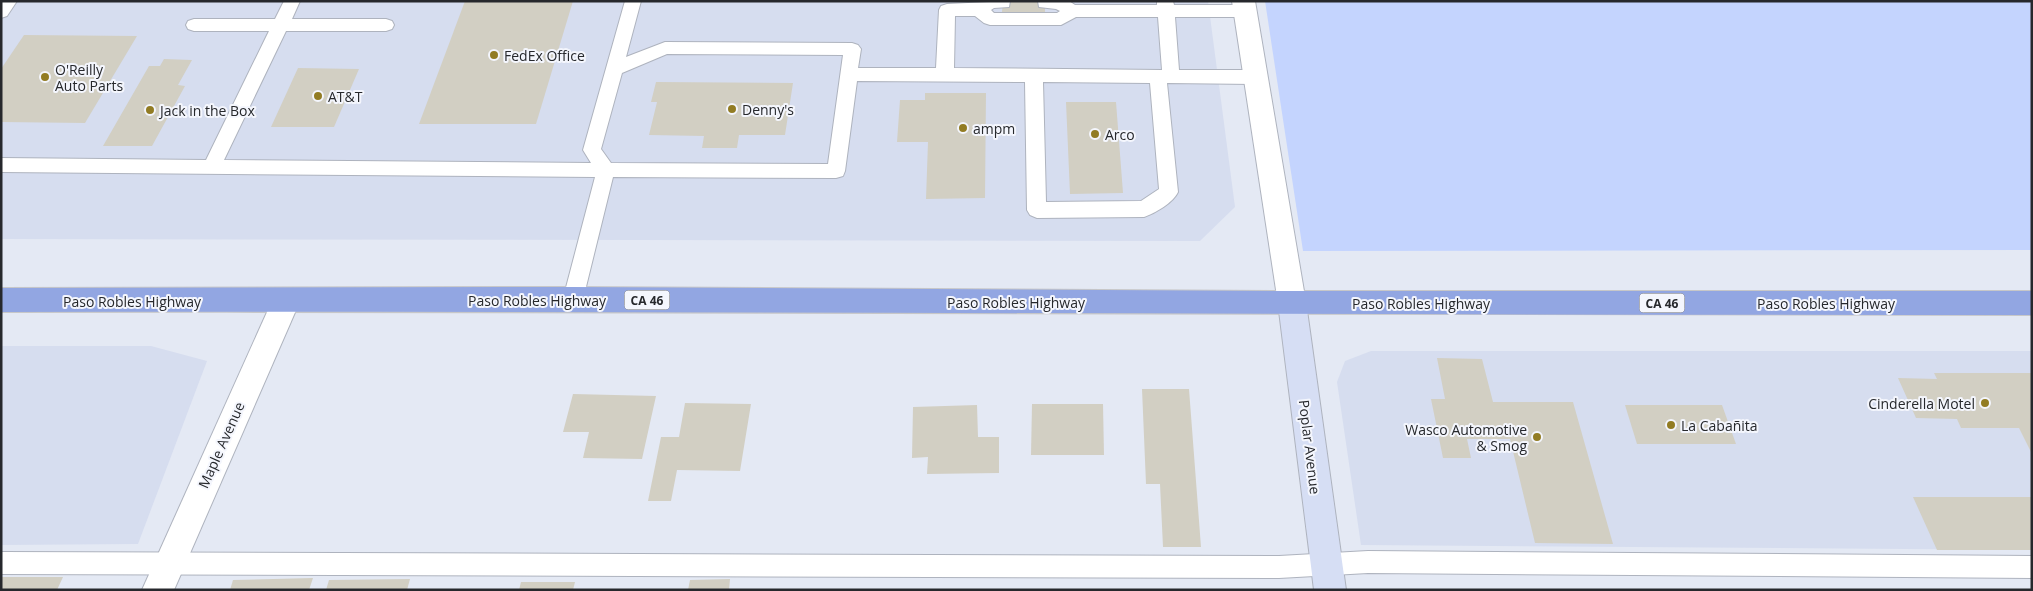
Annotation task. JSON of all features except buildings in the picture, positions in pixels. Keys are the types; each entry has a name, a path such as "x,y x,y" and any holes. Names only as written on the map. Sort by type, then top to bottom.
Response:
{"highway":[{"name":"Paso Robles Highway","path":"1,300 573,299 1292,304 2032,304"}],"main road":[{"name":"Poplar Avenue","path":"1292,304 1328,577"}],"street":[{"path":"1244,6 1292,304"},
{"name":"Maple Avenue","path":"158,590 168,563 286,301"}],"lane":[{"path":"1,12 9,1"},
{"path":"211,168 292,1"},
{"path":"573,299 606,170 592,150 633,1"},
{"path":"945,74 947,10 980,10 991,2 1003,3"},
{"path":"1044,3 1059,3 1072,11"},
{"path":"980,10 990,19 1061,19 1072,11 1165,6 1244,6"},
{"path":"1034,75 1037,210 1144,209 1169,192 1164,76 1165,6"},
{"path":"194,25 386,25"},
{"path":"1,165 836,171 852,49 665,48 614,69"},
{"path":"849,74 1254,77"},
{"path":"1,563 1259,567 1328,577 1378,562 2032,567"}],"shaded area":[{"path":"1,1 1208,1 1235,207 1200,241 1,239"},
{"path":"1265,1 2032,1 2032,250 1303,251"},
{"path":"1,346 151,346 207,361 138,544 1,545"},
{"path":"1371,351 2032,351 2032,550 1361,545 1337,382 1345,361"}],"place":[{"name":"FedEx Office","path":"494,55"},
{"name":"O'Reilly Auto Parts","path":"45,77"},
{"name":"AT&T","path":"318,96"},
{"name":"Denny's","path":"732,109"},
{"name":"Jack in the Box","path":"150,110"},
{"name":"ampm","path":"963,128"},
{"name":"Arco","path":"1095,134"},
{"name":"Cinderella Motel","path":"1985,403"},
{"name":"La Cabañita","path":"1671,425"},
{"name":"Wasco Automotive & Smog","path":"1537,437"}]}
